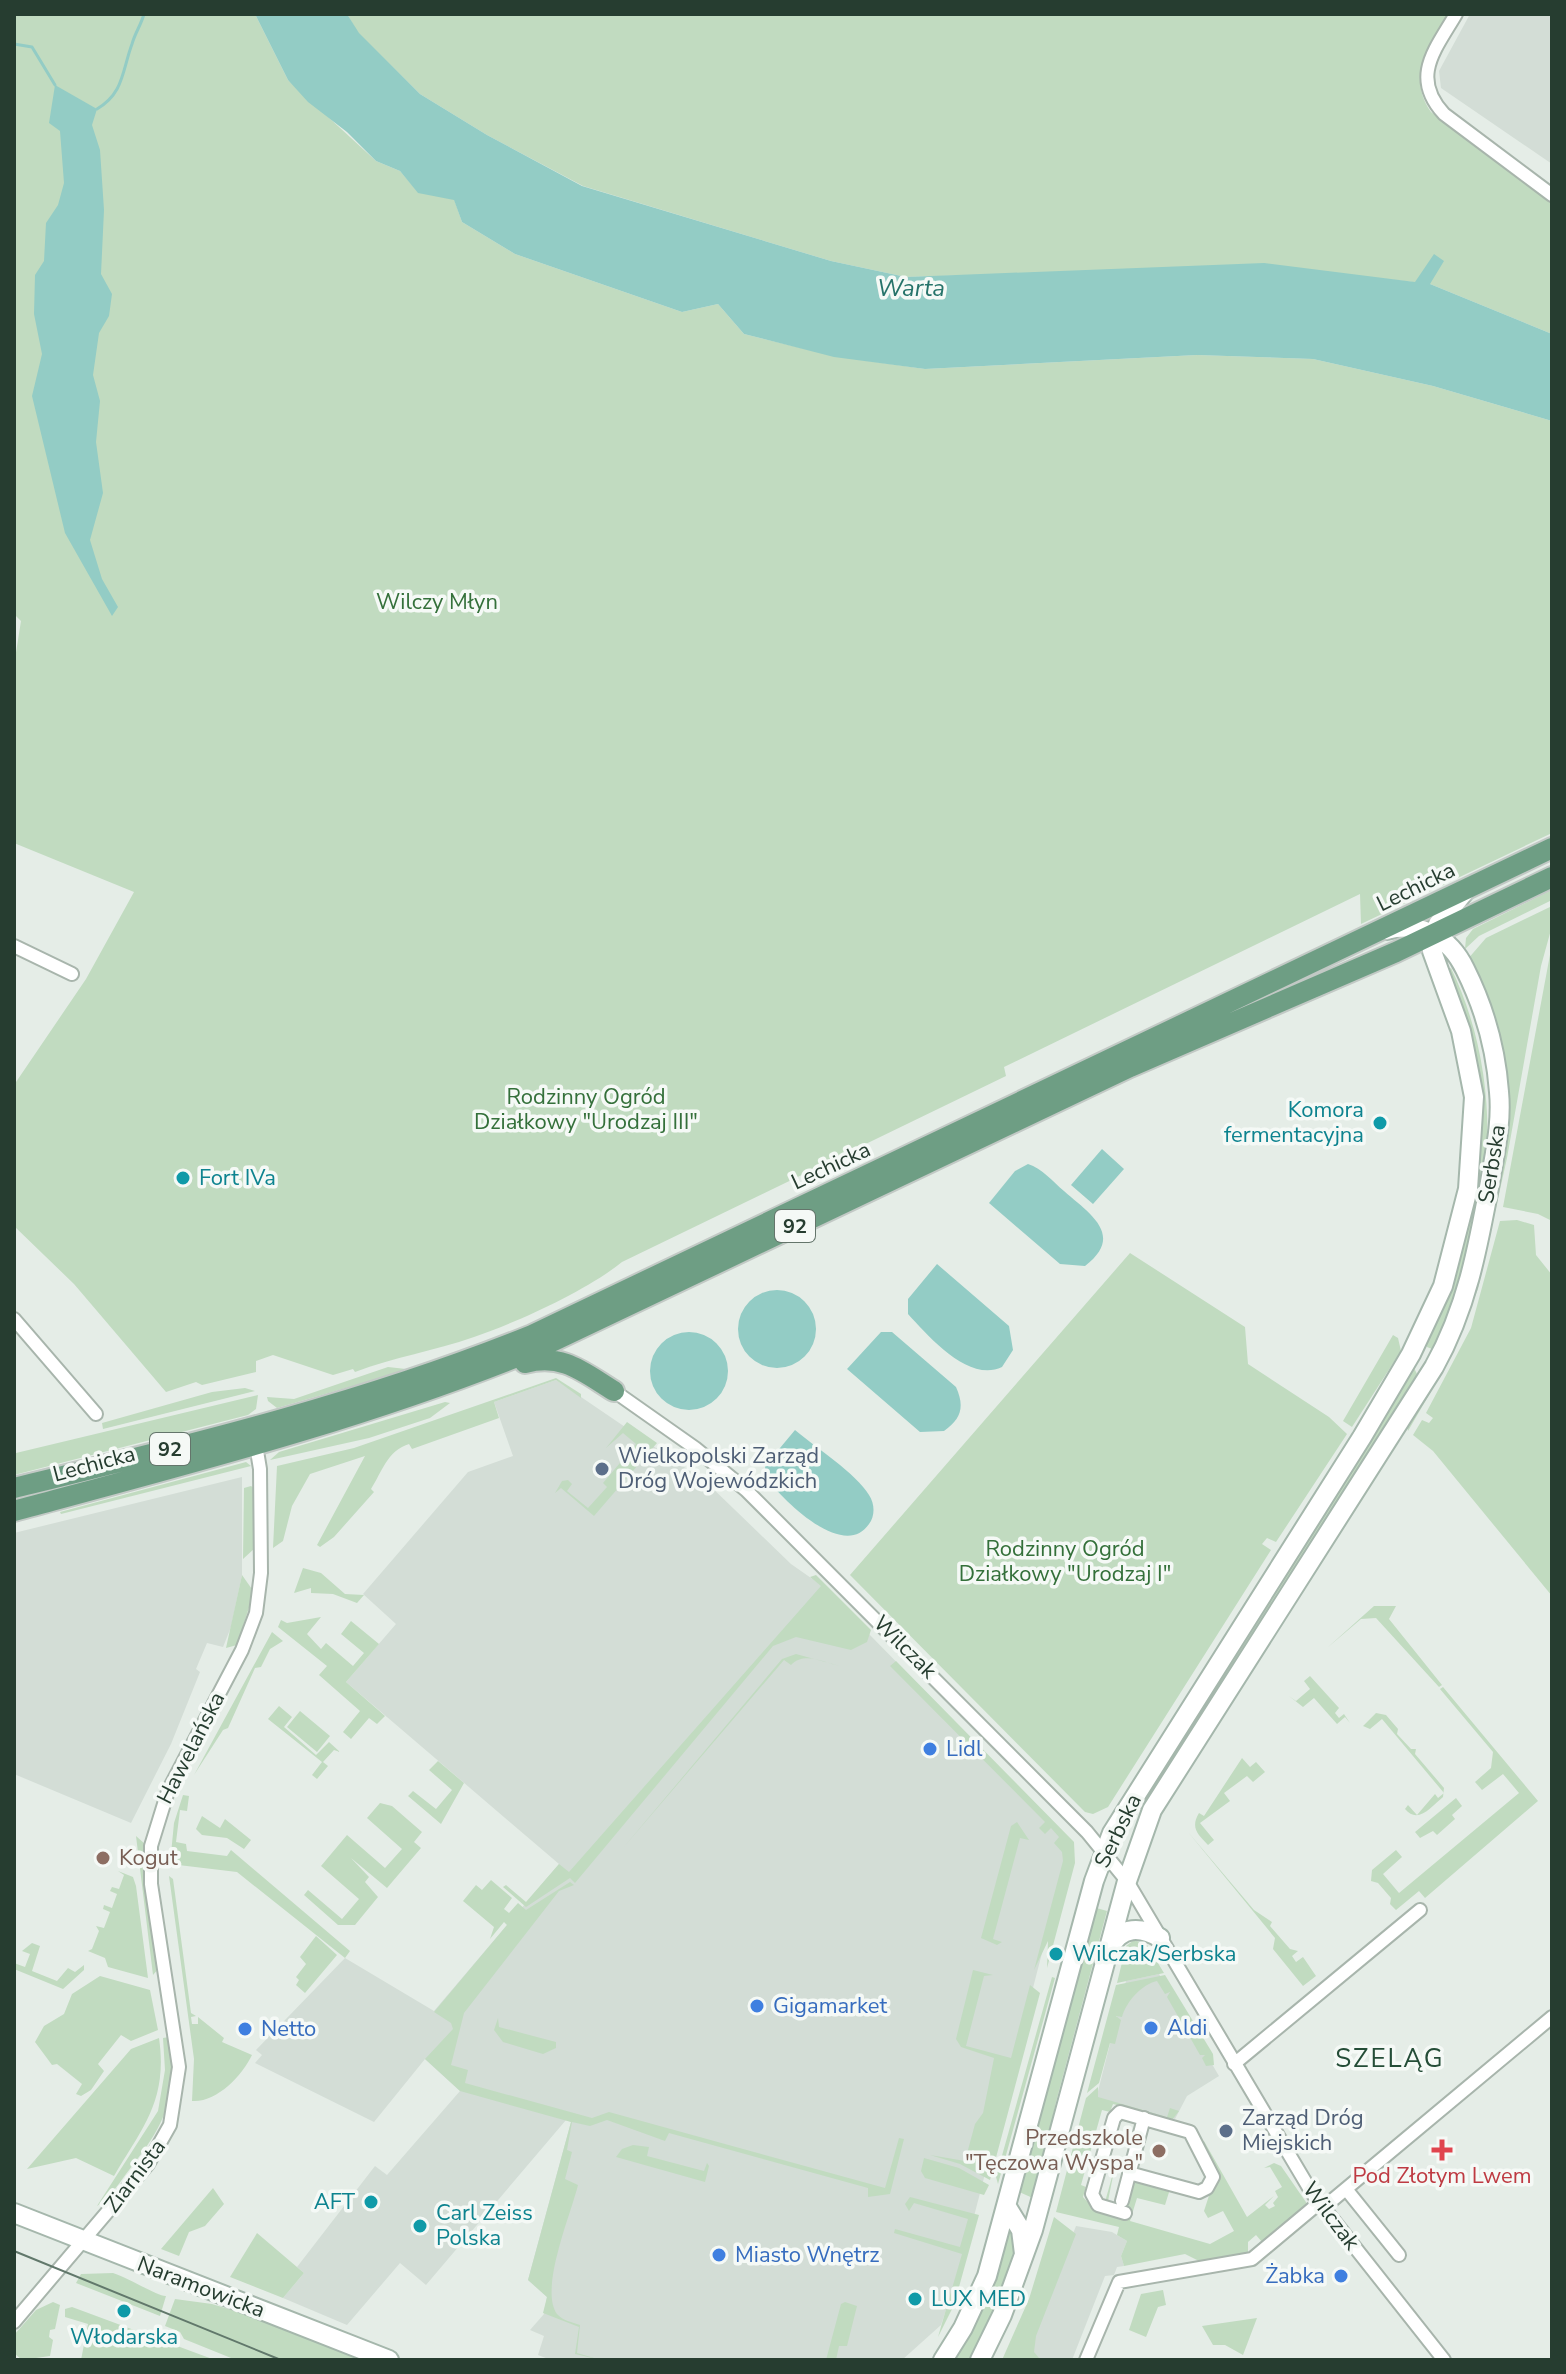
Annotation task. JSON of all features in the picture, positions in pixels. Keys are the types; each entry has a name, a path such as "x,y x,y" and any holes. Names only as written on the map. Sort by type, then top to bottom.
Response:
{"main road":[{"name":"Lechicka","path":"14,1488 337,1405 507,1345 1552,848"},
{"name":"Lechicka","path":"14,1511 348,1419 459,1381 567,1335 1130,1067 1396,952 1552,877"},
{"path":"459,1381 550,1358 573,1364 614,1391"}],"street":[{"path":"1456,14 1427,68 1425,82 1432,99 1444,114 1552,195"},
{"path":"1371,935 1401,928 1434,933 1466,889"},
{"path":"1460,959 1462,931 1477,913"},
{"name":"Serbska","path":"980,2360 1024,2257 1139,1839 1169,1779 1434,1367 1457,1320 1471,1277 1500,1108 1488,1028 1460,959 1434,933"},
{"name":"Serbska","path":"943,2360 980,2294 1007,2207 1103,1852 1124,1809 1288,1556 1411,1354 1434,1309 1456,1244 1474,1133 1468,1060 1452,1005 1436,969 1432,951 1434,933"},
{"path":"14,946 72,974"},
{"path":"1396,952 1420,955 1436,969"},
{"path":"14,1319 96,1414"},
{"path":"1411,1354 1434,1367"},
{"name":"Wilczak","path":"614,1391 706,1455 746,1490 976,1718 1103,1852 1127,1881 1321,2206 1444,2360"},
{"name":"Hawelańska","path":"175,2104 179,2067 151,1884 151,1846 168,1791 242,1650 256,1613 261,1573 260,1469 256,1445"},
{"path":"1234,2064 1420,1910"},
{"path":"1107,1954 1114,1940 1126,1931 1146,1930 1160,1938"},
{"path":"1086,2360 1119,2282 1248,2261 1346,2189 1552,2017"},
{"name":"Ziarnista","path":"83,2241 161,2146 175,2104"},
{"path":"1129,2173 1195,2191 1207,2188 1212,2171 1190,2132 1144,2118 1116,2114 1092,2194 1098,2205 1123,2207 1129,2173 1144,2118"},
{"path":"1180,2128 1184,2114"},
{"path":"1346,2189 1399,2255"},
{"path":"1007,2207 1019,2225 1024,2257"},
{"name":"Naramowicka","path":"14,2213 389,2360"},
{"path":"14,2322 20,2305 83,2241"}],"shaded area":[{"path":"1470,14 1552,14 1552,164 1441,88 1439,71"},
{"path":"556,1380 706,1482 791,1564 821,1585 1062,1831 1065,1864 964,2255 941,2325 902,2360 551,2360 538,2355 544,2336 530,2330 544,2314 547,2297 528,2280 571,2122 566,2120 426,2285 400,2263 347,2325 283,2298 304,2273 297,2267 375,2166 387,2175 460,2091 425,2059 374,2122 255,2063 262,2055 256,2050 345,1958 434,2011 559,1864 346,1682 396,1624 363,1594 468,1472 513,1456 494,1402"},
{"path":"242,1477 242,1575 231,1627 223,1647 207,1643 196,1669 200,1672 171,1744 131,1823 14,1774 14,1533"},
{"path":"1159,1974 1219,2076 1187,2096 1175,2119 1096,2099 1126,1981"},
{"path":"1076,2226 1112,2232 1127,2241 1121,2256 1124,2266 1117,2267 1114,2275 1105,2276 1072,2360 1031,2360 1033,2336"}],"green space":[{"path":"14,14 255,14 288,80 376,161 400,171 418,192 454,199 462,222 515,254 682,312 718,304 744,334 834,356 925,369 1197,355 1313,359 1433,386 1552,421 1552,833 1361,924 1360,894 1004,1067 1006,1076 622,1262 571,1295 492,1331 355,1372 353,1369 333,1375 273,1355 256,1361 256,1372 202,1385 196,1382 166,1392 74,1284 14,1226 14,1085 86,979 134,892 14,843 14,665 21,621 14,614"},
{"path":"347,14 1449,14 1424,62 1421,86 1424,99 1431,112 1552,203 1552,334 1430,284 1342,274 1082,272 906,277 831,261 583,186 487,135 420,94 358,33"},
{"path":"1552,890 1552,900 1479,936 1465,949 1466,938 1473,929"},
{"path":"1552,906 1552,926 1541,966 1507,1158 1478,1289 1451,1357 1408,1431 1407,1425 1440,1368 1502,1145 1467,960 1486,938"},
{"path":"1552,944 1552,1221 1538,1214 1503,1207"},
{"path":"1451,968 1479,1049 1488,1133 1479,1218 1469,1260 1445,1326 1432,1349 1427,1347 1425,1341 1472,1198 1481,1140 1473,1079 1444,971"},
{"path":"1517,1220 1534,1225 1536,1255 1552,1275 1552,1596 1433,1451 1413,1435 1422,1420 1429,1423 1433,1418 1426,1413 1471,1328 1500,1221"},
{"name":"Rodzinny Ogród Działkowy \"Urodzaj I\"","path":"1130,1253 1245,1327 1248,1364 1329,1417 1347,1434 1276,1542 1267,1538 1262,1544 1271,1550 1108,1807 1093,1814 1085,1812 850,1575"},
{"path":"1393,1335 1398,1338 1401,1351 1352,1427 1343,1421"},
{"path":"473,1351 277,1408 267,1397 294,1399 388,1367 406,1369"},
{"path":"1413,1366 1417,1374 1147,1802 1144,1800"},
{"path":"556,1378 581,1394 581,1398 556,1380 494,1402 499,1418 412,1449 409,1444 395,1452 371,1489 374,1492 334,1537 320,1547 317,1545 365,1456 310,1474 292,1506 283,1541 273,1548 277,1466 354,1448"},
{"path":"245,1388 255,1391 103,1429 102,1423 212,1392"},
{"path":"258,1395 256,1409 248,1415 14,1475 16,1453"},
{"path":"450,1403 430,1418 369,1438 270,1460 279,1452"},
{"path":"627,1422 657,1443 594,1516 561,1488 555,1493 562,1481 568,1480 572,1484 567,1491 588,1508 607,1487 603,1483 636,1444 623,1433 606,1448"},
{"path":"246,1462 251,1466 60,1512"},
{"path":"251,1486 255,1489 255,1548 243,1559 244,1488"},
{"path":"303,1568 321,1573 345,1594 364,1595 357,1603 333,1594 311,1593 311,1588 294,1593"},
{"path":"242,1575 254,1592 237,1645 226,1648"},
{"path":"816,1575 871,1630 867,1642 851,1650 796,1637 773,1646 575,1883 570,1878 526,1907 503,1887 506,1885 526,1902 559,1864 569,1872 821,1586 810,1577"},
{"path":"1374,1606 1396,1606 1389,1619 1442,1685 1439,1687 1376,1618 1361,1619 1327,1648"},
{"path":"321,1617 307,1634 321,1649 326,1643 353,1666 364,1653 341,1634 351,1621 379,1644 346,1682 385,1716 377,1724 369,1718 351,1739 343,1732 360,1711 319,1675 327,1666 278,1627 281,1620 287,1623"},
{"path":"272,1632 283,1641 270,1649 261,1667 255,1668 228,1728 223,1730 194,1775"},
{"path":"796,1654 815,1659 802,1659 791,1665 784,1660 623,1848 782,1659"},
{"path":"896,1661 1074,1842 1075,1863 1047,1968 1048,1941 1034,1970 1063,1861 1062,1852 1054,1843 1059,1837 1051,1828 1045,1834 1039,1828 1045,1822 890,1666"},
{"path":"1310,1676 1339,1708 1335,1713 1339,1718 1344,1714 1350,1723 1345,1717 1337,1724 1314,1698 1303,1707 1289,1696 1296,1701 1310,1689 1304,1681"},
{"path":"1443,1687 1538,1801 1425,1898 1419,1891 1396,1910 1390,1904 1391,1898 1378,1883 1371,1881 1372,1870 1396,1850 1402,1857 1383,1874 1399,1893 1519,1793 1503,1774 1482,1790 1475,1782 1491,1768 1493,1752 1440,1689"},
{"path":"279,1706 292,1717 284,1727 316,1755 329,1742 340,1752 334,1750 323,1762 328,1766 317,1779 312,1775 322,1762 268,1719"},
{"path":"300,1711 330,1736 317,1752 287,1727"},
{"path":"1376,1713 1386,1715 1398,1729 1397,1734 1411,1749 1416,1749 1415,1754 1444,1788 1444,1792 1382,1719 1370,1729 1363,1726"},
{"path":"1242,1758 1250,1767 1256,1762 1265,1772 1253,1782 1247,1776 1224,1793 1230,1801 1200,1823 1214,1840 1208,1845 1196,1830 1196,1818 1199,1813 1204,1816"},
{"path":"438,1761 464,1783 441,1824 408,1796 413,1791 436,1809 452,1790 429,1770"},
{"path":"1435,1794 1438,1798 1443,1794 1430,1809 1417,1815"},
{"path":"183,1795 189,1796 187,1811 180,1810 176,1842 186,1844 187,1851 227,1856 231,1850 350,1951 345,1958 237,1872 170,1864 174,1823"},
{"path":"1456,1798 1462,1806 1452,1815 1455,1819 1437,1835 1433,1831 1420,1838 1415,1832"},
{"path":"380,1803 392,1806 422,1832 414,1842 421,1848 387,1888 351,1858 369,1877 365,1882 378,1897 355,1925 338,1925 304,1895 308,1890 342,1919 359,1899 321,1866 347,1835 385,1868 402,1849 367,1818"},
{"path":"1408,1805 1417,1815 1405,1809"},
{"path":"202,1816 220,1828 225,1819 251,1840 244,1849 227,1838 202,1835 196,1829"},
{"path":"1017,1822 1029,1840 1020,1838 993,1939 1002,1942 997,1945 981,1938 1011,1826"},
{"path":"1188,1832 1254,1910 1272,1922 1270,1926 1290,1949 1298,1951 1292,1956 1296,1962 1303,1957 1316,1976 1303,1986 1273,1949 1275,1938"},
{"path":"136,1836 145,1844 145,1885 159,1968 153,1975"},
{"path":"118,1871 133,1877 136,1886 148,1978 108,1967 105,1958 88,1951 92,1949 99,1931 96,1926 104,1928 110,1912 103,1909 104,1905 112,1908 117,1894 110,1891 112,1887 119,1889 124,1875"},
{"path":"169,1876 173,1879 191,2013 196,2016 191,2017 192,2024 198,2024 198,2017 224,2038 222,2042 252,2055 227,2087 201,2100 192,2101 194,2059"},
{"path":"491,1880 512,1898 504,1909 509,1913 518,1903 526,1910 570,1882 574,1885 559,1891 464,2013 451,2065 468,2070 465,2083 592,2118 609,2112 885,2188 899,2138 904,2139 890,2194 868,2197 868,2188 669,2133 665,2141 607,2120 590,2126 572,2122 567,2150 572,2152 565,2179 578,2185 554,2270 552,2302 559,2316 580,2325 577,2353 601,2360 575,2354 579,2327 543,2313 547,2297 528,2280 571,2122 460,2091 425,2059 453,2029 451,2023 434,2012 507,1925 504,1922 490,1939 494,1927 463,1901 476,1885 482,1890"},
{"path":"1093,1907 1107,1911 1056,2102 1035,2199 1017,2191"},
{"path":"316,1936 337,1955 305,1993 296,1985 299,1980 296,1977 306,1964 300,1957"},
{"path":"1134,1940 1147,1945 1164,1973 1117,1983 1126,1946"},
{"path":"32,1943 40,1946 32,1971 57,1981 68,1968 75,1972 84,1965 84,1970 63,1989 14,1969 14,1963 25,1967 30,1954 22,1951"},
{"path":"973,1970 993,1975 984,1976 966,2046 1011,2058 1030,1985 1040,1993 990,2180 960,2164 930,2155 965,2161 975,2124 983,2113 994,2058 961,2047 956,2039"},
{"path":"1165,1975 1213,2054 1214,2065 1206,2066 1202,2058 1205,2055 1200,2055 1167,1997 1170,1992 1165,1994 1157,1981 1135,1994 1122,2017 1116,2016 1121,2020 1115,2044 1110,2043 1099,2083 1087,2093 1116,1985"},
{"path":"100,1976 150,1990 158,2030 131,2041 121,2035 98,2064 104,2071 91,2090 81,2096 76,2094 82,2084 57,2064 52,2065 35,2042 44,2026 64,2014 72,1994"},
{"path":"1052,1977 1055,1978 998,2184 996,2177"},
{"path":"498,2018 499,2027 556,2042 556,2048 543,2054 503,2042 494,2030"},
{"path":"169,2037 172,2078 166,2111 139,2157 113,2192 97,2206 158,2111 165,2070 163,2038"},
{"path":"159,2038 160,2079 151,2112 114,2176 76,2158 27,2169 131,2049"},
{"path":"1098,2087 1098,2097 1167,2117 1170,2108 1179,2111 1172,2120 1113,2104 1110,2112 1102,2110 1081,2185 1086,2187 1083,2197 1094,2209 1126,2218 1129,2208 1105,2202 1115,2166 1108,2201 1126,2205 1132,2184 1139,2181 1170,2189 1165,2205 1137,2198 1130,2221 1210,2244 1234,2231 1223,2211 1208,2218 1204,2211 1217,2171 1201,2143 1204,2141 1247,2217 1274,2196 1265,2205 1269,2209 1275,2206 1273,2203 1278,2197 1275,2191 1282,2187 1270,2167 1264,2168 1274,2163 1281,2166 1308,2205 1267,2241 1262,2242 1256,2235 1248,2242 1248,2255 1201,2262 1185,2254 1124,2266 1121,2256 1127,2241 1117,2235 1119,2227 1056,2212 1086,2098"},
{"path":"633,2145 649,2147 647,2156 704,2171 707,2163 705,2182 616,2157 622,2149"},
{"path":"924,2158 959,2168 989,2185 984,2195 925,2178 921,2171"},
{"path":"213,2188 224,2204 205,2226 189,2232 179,2256 161,2249"},
{"path":"910,2197 979,2215 954,2305 938,2337 962,2254 894,2233 895,2229 960,2247 968,2219 914,2203 909,2211 905,2204"},
{"path":"1054,2217 1076,2234 1036,2336 1034,2352 1039,2358 1002,2360 1029,2299"},
{"path":"1009,2222 1017,2241 998,2302 970,2360 950,2360"},
{"path":"257,2233 304,2273 283,2298 230,2277"},
{"path":"113,2273 166,2296 160,2316 76,2283 81,2274"},
{"path":"1163,2290 1166,2305 1158,2307 1146,2337 1129,2330 1141,2294"},
{"path":"175,2299 212,2304 275,2323 369,2360 236,2360 184,2339 180,2332 165,2326"},
{"path":"53,2302 60,2305 55,2329 50,2330 49,2337 53,2340 50,2356 22,2360 14,2353 14,2335 36,2310"},
{"path":"845,2302 857,2306 847,2346 839,2346 836,2360 826,2360 841,2304"},
{"path":"72,2307 215,2360 81,2360 88,2324 65,2317 65,2309"},
{"path":"1257,2318 1243,2355 1225,2345 1213,2345 1202,2326"}],"water":[{"name":"Warta","path":"255,14 347,14 359,33 420,94 487,135 582,186 831,261 906,277 1264,263 1415,282 1434,254 1444,261 1430,284 1552,334 1552,421 1433,386 1313,359 1197,355 925,369 834,357 744,334 718,304 682,312 515,254 462,222 454,200 418,193 400,171 376,161 347,132 308,102 288,80"},
{"path":"55,85 97,109 92,125 100,150 104,210 101,274 112,294 109,316 99,333 93,375 100,401 96,442 103,493 90,540 102,579 118,607 112,616 65,533 32,396 42,354 34,314 35,275 44,261 46,223 58,205 64,183 60,131 49,123"},
{"path":"1102,1149 1124,1169 1093,1204 1071,1185"},
{"path":"1028,1164 1084,1208 1099,1226 1103,1235 1102,1244 1097,1255 1085,1266 1060,1264 989,1203 1015,1171"},
{"path":"937,1264 1009,1326 1013,1350 1002,1367 976,1369 963,1363 938,1345 908,1314 908,1299"},
{"path":"777,1290 792,1293 805,1301 813,1314 816,1329 813,1344 805,1357 792,1365 777,1368 762,1365 749,1357 741,1344 738,1329 741,1314 749,1301 762,1293"},
{"path":"681,1332 697,1332 711,1338 722,1349 728,1371 722,1393 711,1404 697,1410 681,1410 667,1404 656,1393 650,1379 650,1363 656,1349 667,1338"},
{"path":"881,1332 892,1332 956,1387 960,1412 944,1431 920,1432 847,1369"},
{"path":"795,1430 846,1470 869,1495 873,1506 872,1517 858,1534 845,1536 814,1523 785,1499 766,1477 765,1466"}],"waterway":[{"path":"97,109 117,89 144,14"},
{"path":"14,44 32,47 55,85"}],"tram line":[{"path":"14,2251 281,2360"}],"place":[{"name":"Komora fermentacyjna","path":"1380,1123"},
{"name":"Fort IVa","path":"183,1178"},
{"name":"Wielkopolski Zarząd Dróg Wojewódzkich","path":"602,1469"},
{"name":"Lidl","path":"930,1749"},
{"name":"Kogut","path":"103,1858"},
{"name":"Wilczak/Serbska","path":"1056,1954"},
{"name":"Gigamarket","path":"757,2006"},
{"name":"Aldi","path":"1151,2028"},
{"name":"Netto","path":"245,2029"},
{"name":"Zarząd Dróg Miejskich","path":"1226,2131"},
{"name":"Pod Złotym Lwem","path":"1442,2150"},
{"name":"Przedszkole \"Tęczowa Wyspa\"","path":"1159,2151"},
{"name":"AFT","path":"371,2202"},
{"name":"Carl Zeiss Polska","path":"420,2226"},
{"name":"Miasto Wnętrz","path":"719,2255"},
{"name":"Żabka","path":"1341,2276"},
{"name":"LUX MED","path":"915,2299"},
{"name":"Włodarska","path":"124,2311"}],"district":[{"name":"SZELĄG","path":"1390,2058"}],"park label":[{"name":"Wilczy Młyn","path":"437,602"},
{"name":"Rodzinny Ogród Działkowy \"Urodzaj III\"","path":"586,1110"}]}
